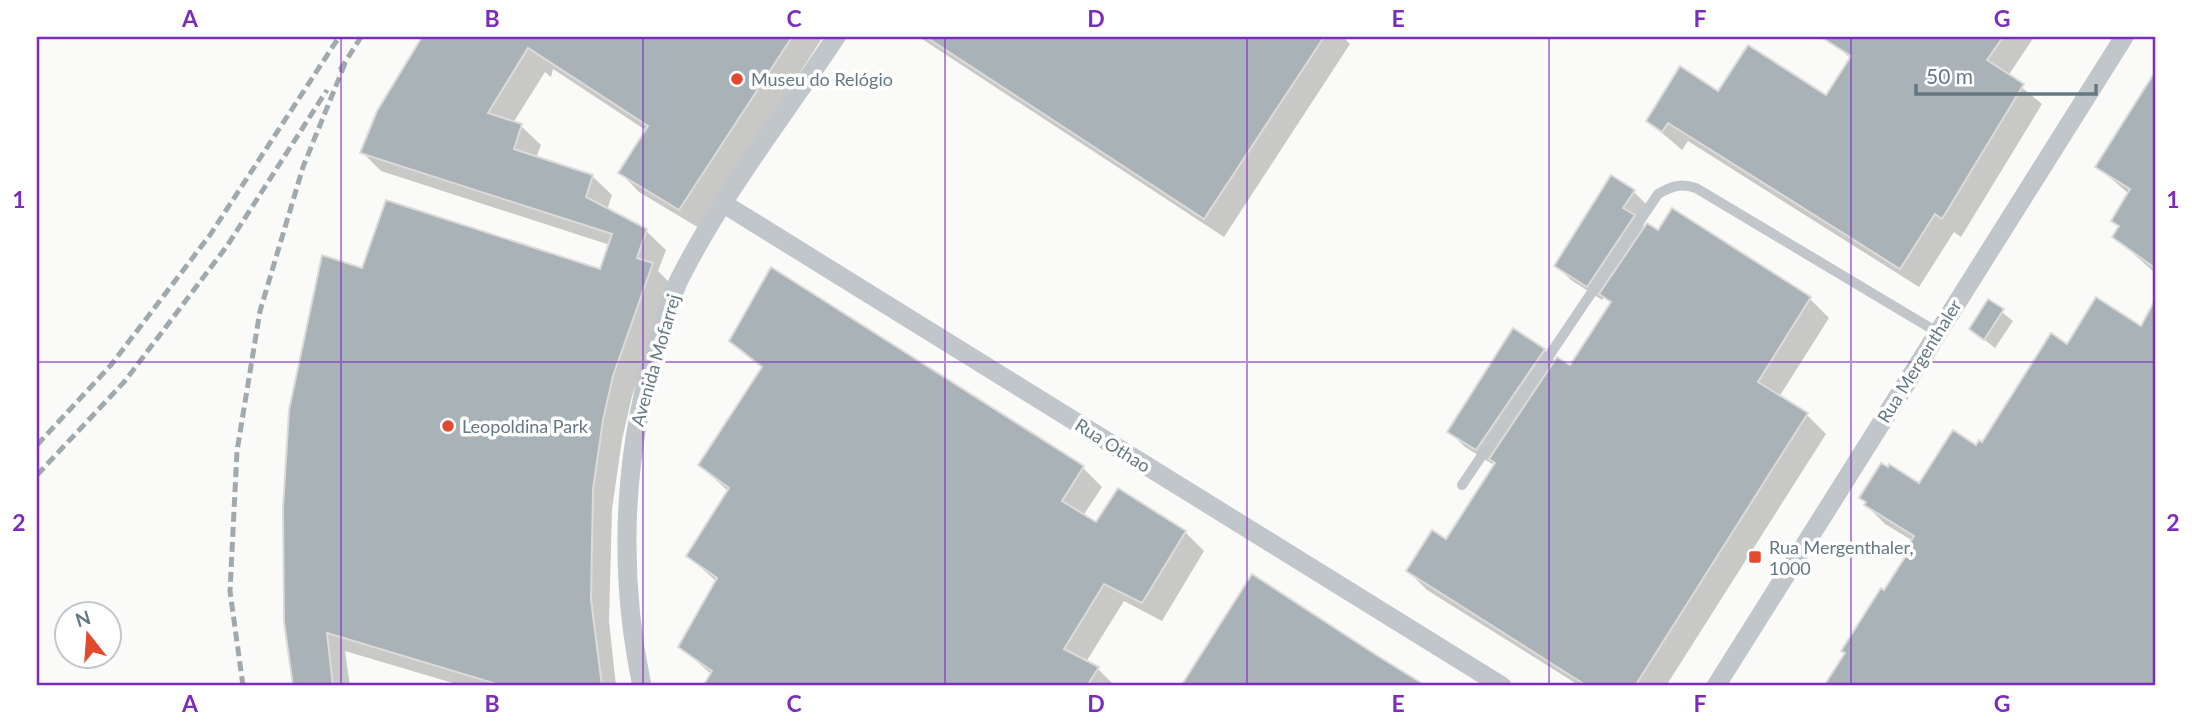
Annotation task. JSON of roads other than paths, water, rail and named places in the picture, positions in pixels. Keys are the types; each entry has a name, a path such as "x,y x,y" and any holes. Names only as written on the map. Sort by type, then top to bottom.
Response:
{"street":[{"name":"Avenida Mofarrej","path":"642,686 634,650 629,587 633,438 650,365 679,279 724,204 836,37"},
{"name":"Rua Mergenthaler","path":"1716,686 2123,37"},
{"name":"Rua Othao","path":"724,204 1502,686"}],"lane":[{"path":"1462,485 1658,194 1669,188 1682,184 1696,188 1937,332"}],"railway":[{"path":"37,445 111,365 210,235 339,37"},
{"path":"340,70 361,37"},
{"path":"243,686 230,591 237,451 260,311 303,167 346,61"},
{"path":"37,475 125,381 227,246 327,90"}],"place":[{"name":"Museu do Relógio","path":"737,79"},
{"name":"Leopoldina Park","path":"448,426"},
{"name":"Rua Mergenthaler, 1000","path":"1755,557"}]}
